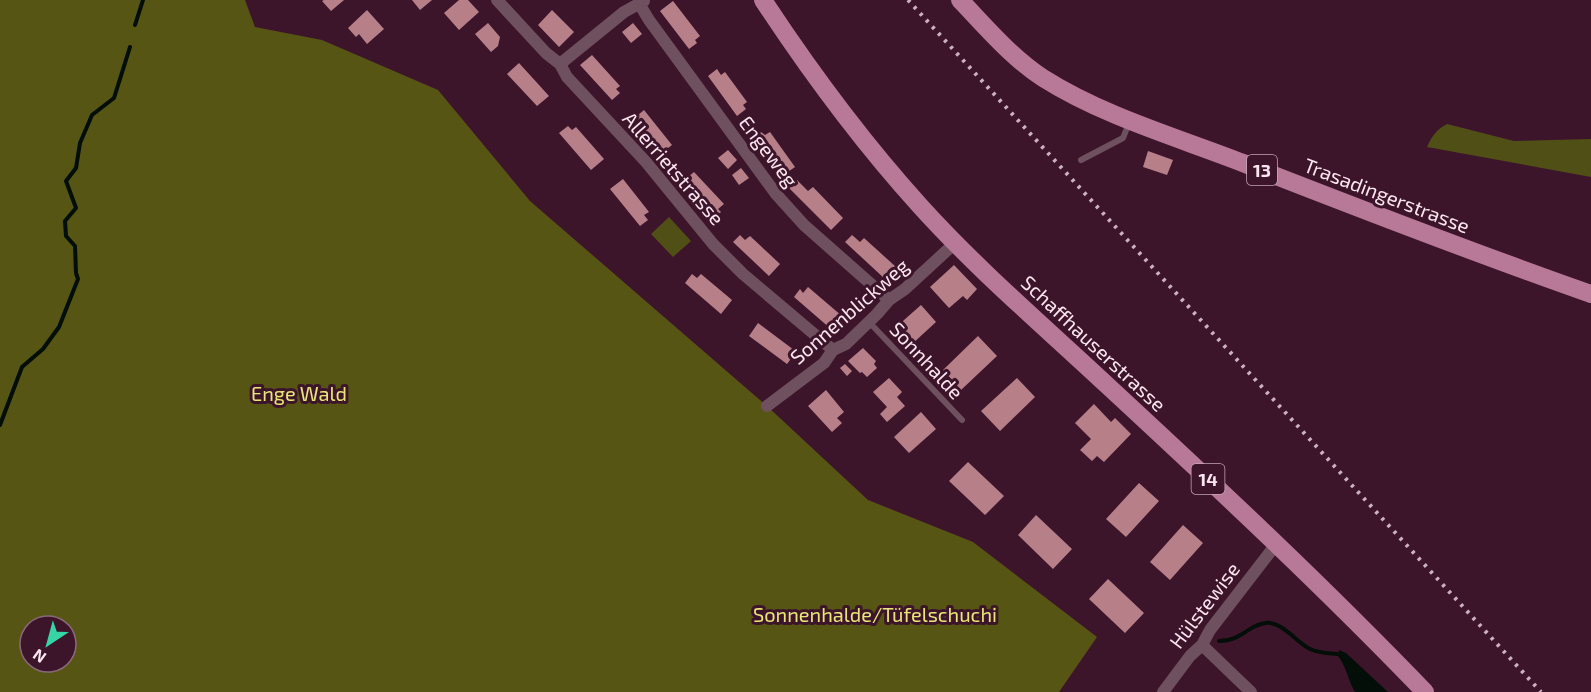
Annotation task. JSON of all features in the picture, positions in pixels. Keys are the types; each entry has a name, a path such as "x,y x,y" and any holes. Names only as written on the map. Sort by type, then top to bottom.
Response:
{"main road":[{"name":"Schaffhauserstrasse","path":"763,0 802,58 873,152 955,243 1277,543 1425,692"},
{"name":"Trasadingerstrasse","path":"960,0 1005,47 1041,76 1079,98 1130,120 1448,242 1591,294"}],"street":[{"name":"Allerrietstrasse","path":"497,0 546,53 560,64 567,77 646,162 713,244 743,274 833,350"},
{"path":"560,64 624,12 643,2"},
{"name":"Engeweg","path":"643,2 649,20 776,194 804,225 889,300"},
{"name":"Sonnenblickweg","path":"767,406 824,363 833,350 846,344 889,300 905,289 955,243"},
{"name":"Hülstewise","path":"1162,692 1190,656 1202,645 1210,630 1277,543"},
{"path":"1202,645 1251,692"}],"lane":[{"path":"1082,160 1123,138 1130,120"},
{"name":"Sonnhalde","path":"869,322 962,420"}],"shaded area":[{"path":"1447,124 1514,141 1591,139 1591,177 1427,147 1435,134"},
{"path":"669,217 691,241 673,257 651,234"},
{"path":"1339,650 1346,653 1388,692 1355,692 1338,656"}],"green space":[{"name":"Enge Wald","path":"0,0 245,0 255,27 322,40 438,90 530,201 767,406 868,500 973,542 1097,637 1059,692 0,692"}],"building":[{"path":"344,0 331,11 322,1"},
{"path":"412,0 432,0 420,10"},
{"path":"459,0 468,0 479,12 459,30 444,13"},
{"path":"673,1 700,36 695,40 697,43 689,49 660,11"},
{"path":"367,10 384,29 367,44 359,34 356,37 348,28"},
{"path":"552,10 574,32 559,47 538,25"},
{"path":"488,23 500,37 498,46 491,52 475,34"},
{"path":"633,23 642,34 631,43 622,32"},
{"path":"592,55 620,86 616,89 620,93 612,100 580,65"},
{"path":"519,63 549,96 537,106 507,74"},
{"path":"717,69 721,75 725,72 747,102 743,105 746,109 737,116 708,76"},
{"path":"644,110 672,145 659,155 631,121"},
{"path":"568,126 572,130 576,127 604,159 591,170 559,133"},
{"path":"761,132 765,135 770,132 795,167 782,176 754,137"},
{"path":"728,150 737,160 728,169 718,158"},
{"path":"1148,151 1173,160 1167,175 1143,167"},
{"path":"741,168 749,178 739,185 732,175"},
{"path":"694,172 724,204 718,209 721,212 714,219 681,183"},
{"path":"623,179 649,212 644,215 648,220 640,226 610,189"},
{"path":"797,180 808,191 813,187 843,218 831,230 789,188"},
{"path":"740,235 745,240 750,236 780,264 769,276 733,242"},
{"path":"852,235 860,242 864,238 896,267 885,279 845,242"},
{"path":"954,265 977,289 967,300 963,296 949,308 930,287"},
{"path":"692,274 697,278 701,274 732,300 721,314 685,283"},
{"path":"808,287 842,316 831,329 794,297 800,289 803,293"},
{"path":"921,305 936,322 911,345 895,328"},
{"path":"758,323 794,350 787,364 749,336"},
{"path":"978,336 997,356 961,390 943,370"},
{"path":"863,348 876,361 874,364 877,368 867,377 848,361"},
{"path":"845,364 852,371 847,376 840,368"},
{"path":"889,378 902,392 897,397 905,406 887,422 880,414 887,407 873,392"},
{"path":"1017,378 1035,397 1000,431 981,411"},
{"path":"826,390 844,412 837,418 842,423 832,432 808,406"},
{"path":"1094,404 1111,422 1115,418 1131,434 1104,462 1097,456 1092,461 1080,450 1091,439 1075,423"},
{"path":"921,412 936,429 909,453 894,437"},
{"path":"968,462 1004,496 985,515 949,481"},
{"path":"1139,483 1159,501 1126,537 1106,519"},
{"path":"1036,515 1072,549 1053,569 1018,535"},
{"path":"1183,525 1203,543 1170,580 1150,562"},
{"path":"1108,579 1144,613 1125,633 1089,599"}],"waterway":[{"path":"135,25 143,0"},
{"path":"0,425 22,367 43,349 59,327 78,279 75,246 66,236 65,221 76,208 66,181 76,168 80,143 92,115 114,98 130,47"},
{"path":"1219,641 1239,636 1260,624 1272,623 1310,649 1337,654"}],"railway":[{"path":"908,0 1541,692"}],"park label":[{"name":"Sonnenhalde/Tüfelschuchi","path":"875,614"}]}
